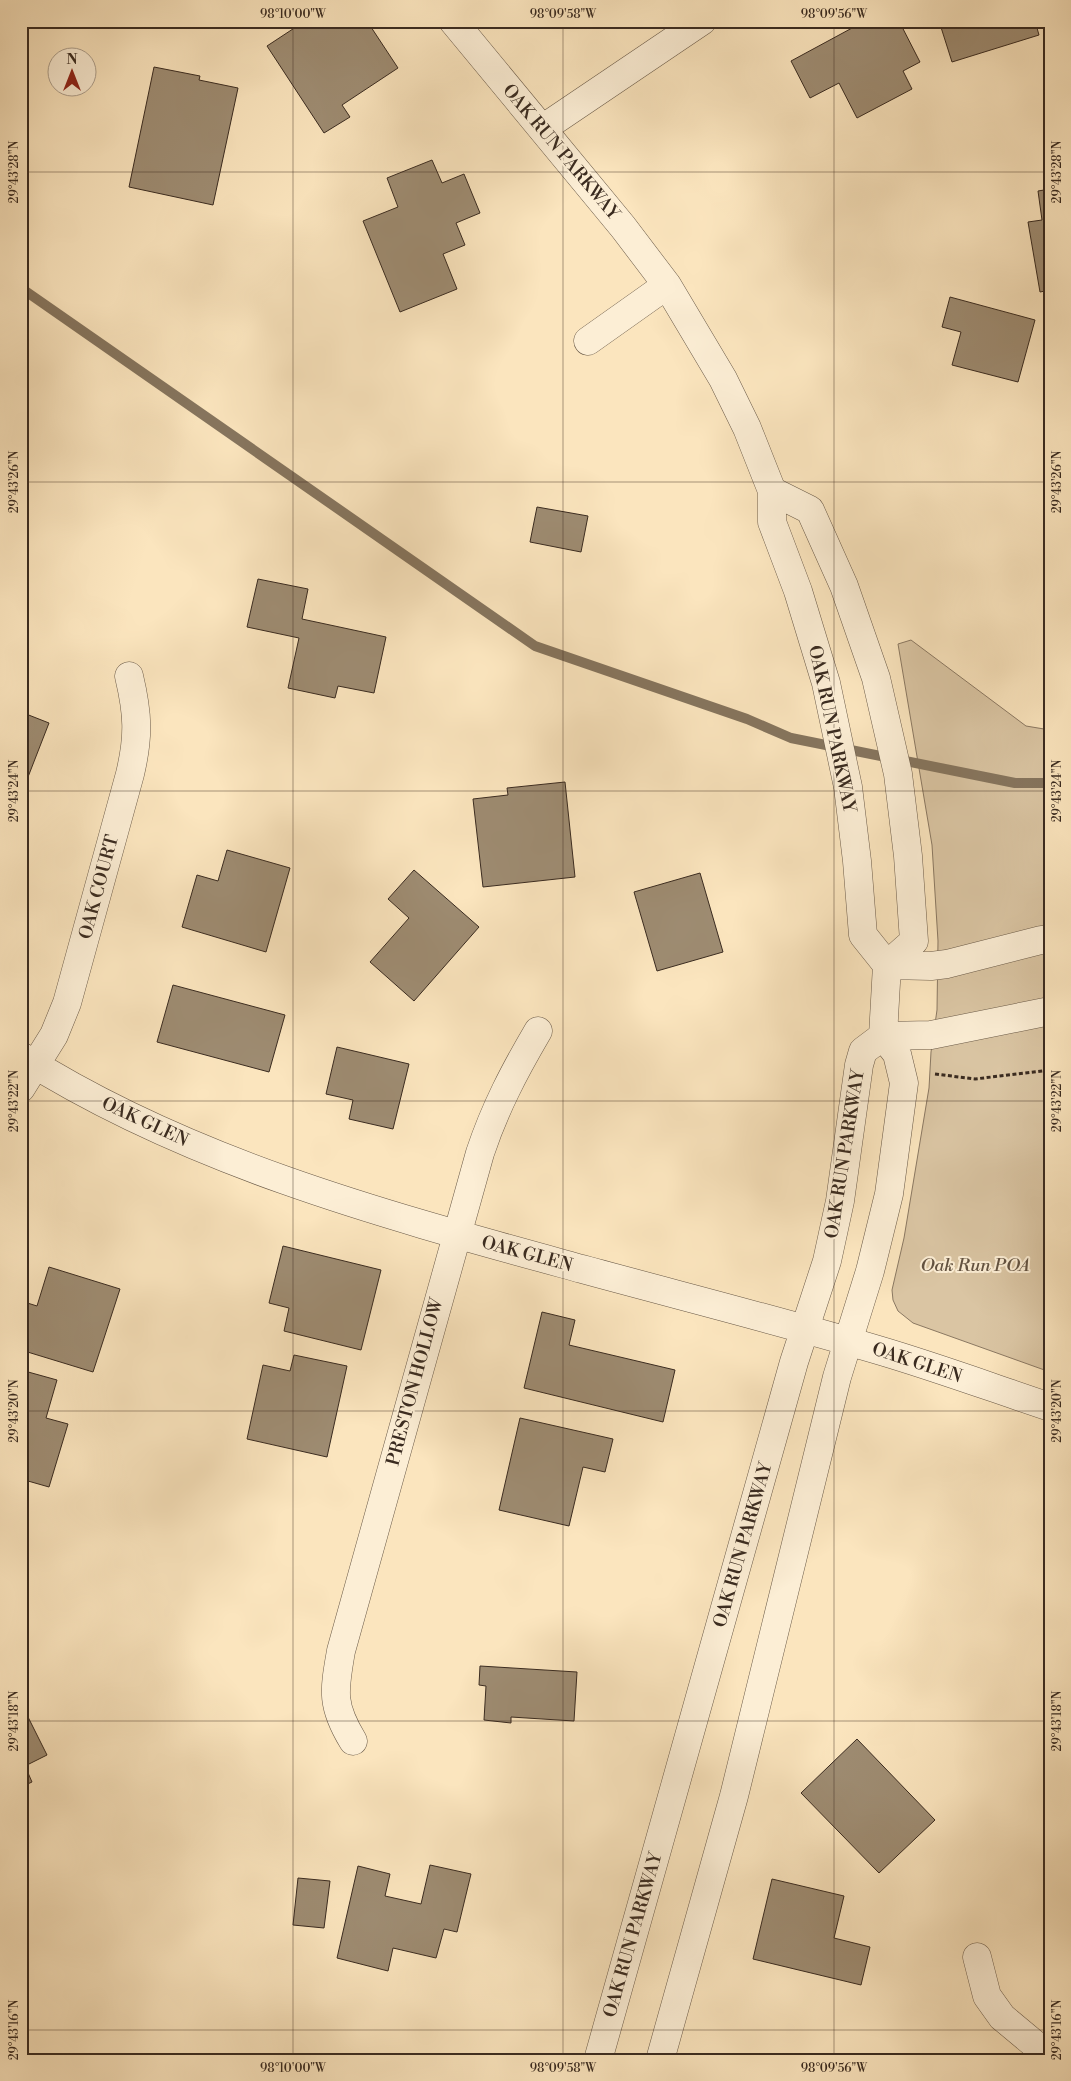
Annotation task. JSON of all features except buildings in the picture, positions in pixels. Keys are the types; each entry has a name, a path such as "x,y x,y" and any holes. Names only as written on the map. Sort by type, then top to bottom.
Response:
{"street":[{"name":"OAK RUN PARKWAY","path":"452,21 623,227 668,285 723,379 747,428 772,491 772,522 798,591 826,683 848,787 857,861 862,935 887,965"},
{"path":"542,129 702,21"},
{"path":"588,341 668,285"},
{"path":"660,2060 734,1796 837,1378 870,1271 889,1194 904,1083 897,1054 882,1036 887,965 914,941 908,856 898,774 876,678 844,586 810,510 772,491"},
{"name":"OAK COURT","path":"21,1088 29,1061 54,1035 67,1003 130,774 136,748 138,721 129,676"},
{"path":"887,965 931,966 947,964 1041,940 1050,941"},
{"path":"882,1036 938,1034 1050,1011"},
{"name":"PRESTON HOLLOW","path":"353,1741 342,1724 335,1701 336,1676 341,1651 456,1234 492,1117 509,1080 538,1031"},
{"name":"OAK RUN PARKWAY","path":"598,2060 789,1381 826,1261 840,1201 862,1051 882,1036"},
{"name":"OAK GLEN","path":"29,1061 88,1095 156,1129 293,1184 456,1234 880,1350 1050,1407"},
{"path":"977,1957 987,1996 997,2010 1019,2033 1050,2057"}],"path":[{"path":"934,1074 976,1079 1050,1070"}],"green space":[{"name":"Oak Run POA","path":"911,640 1026,726 1050,730 1050,1372 913,1323 898,1311 893,1300 892,1290 904,1238 929,1088 931,1052 937,1010 938,941 932,845 898,644"}],"waterway":[{"path":"21,288 535,646 747,719 791,738 1015,783 1050,783"}]}
